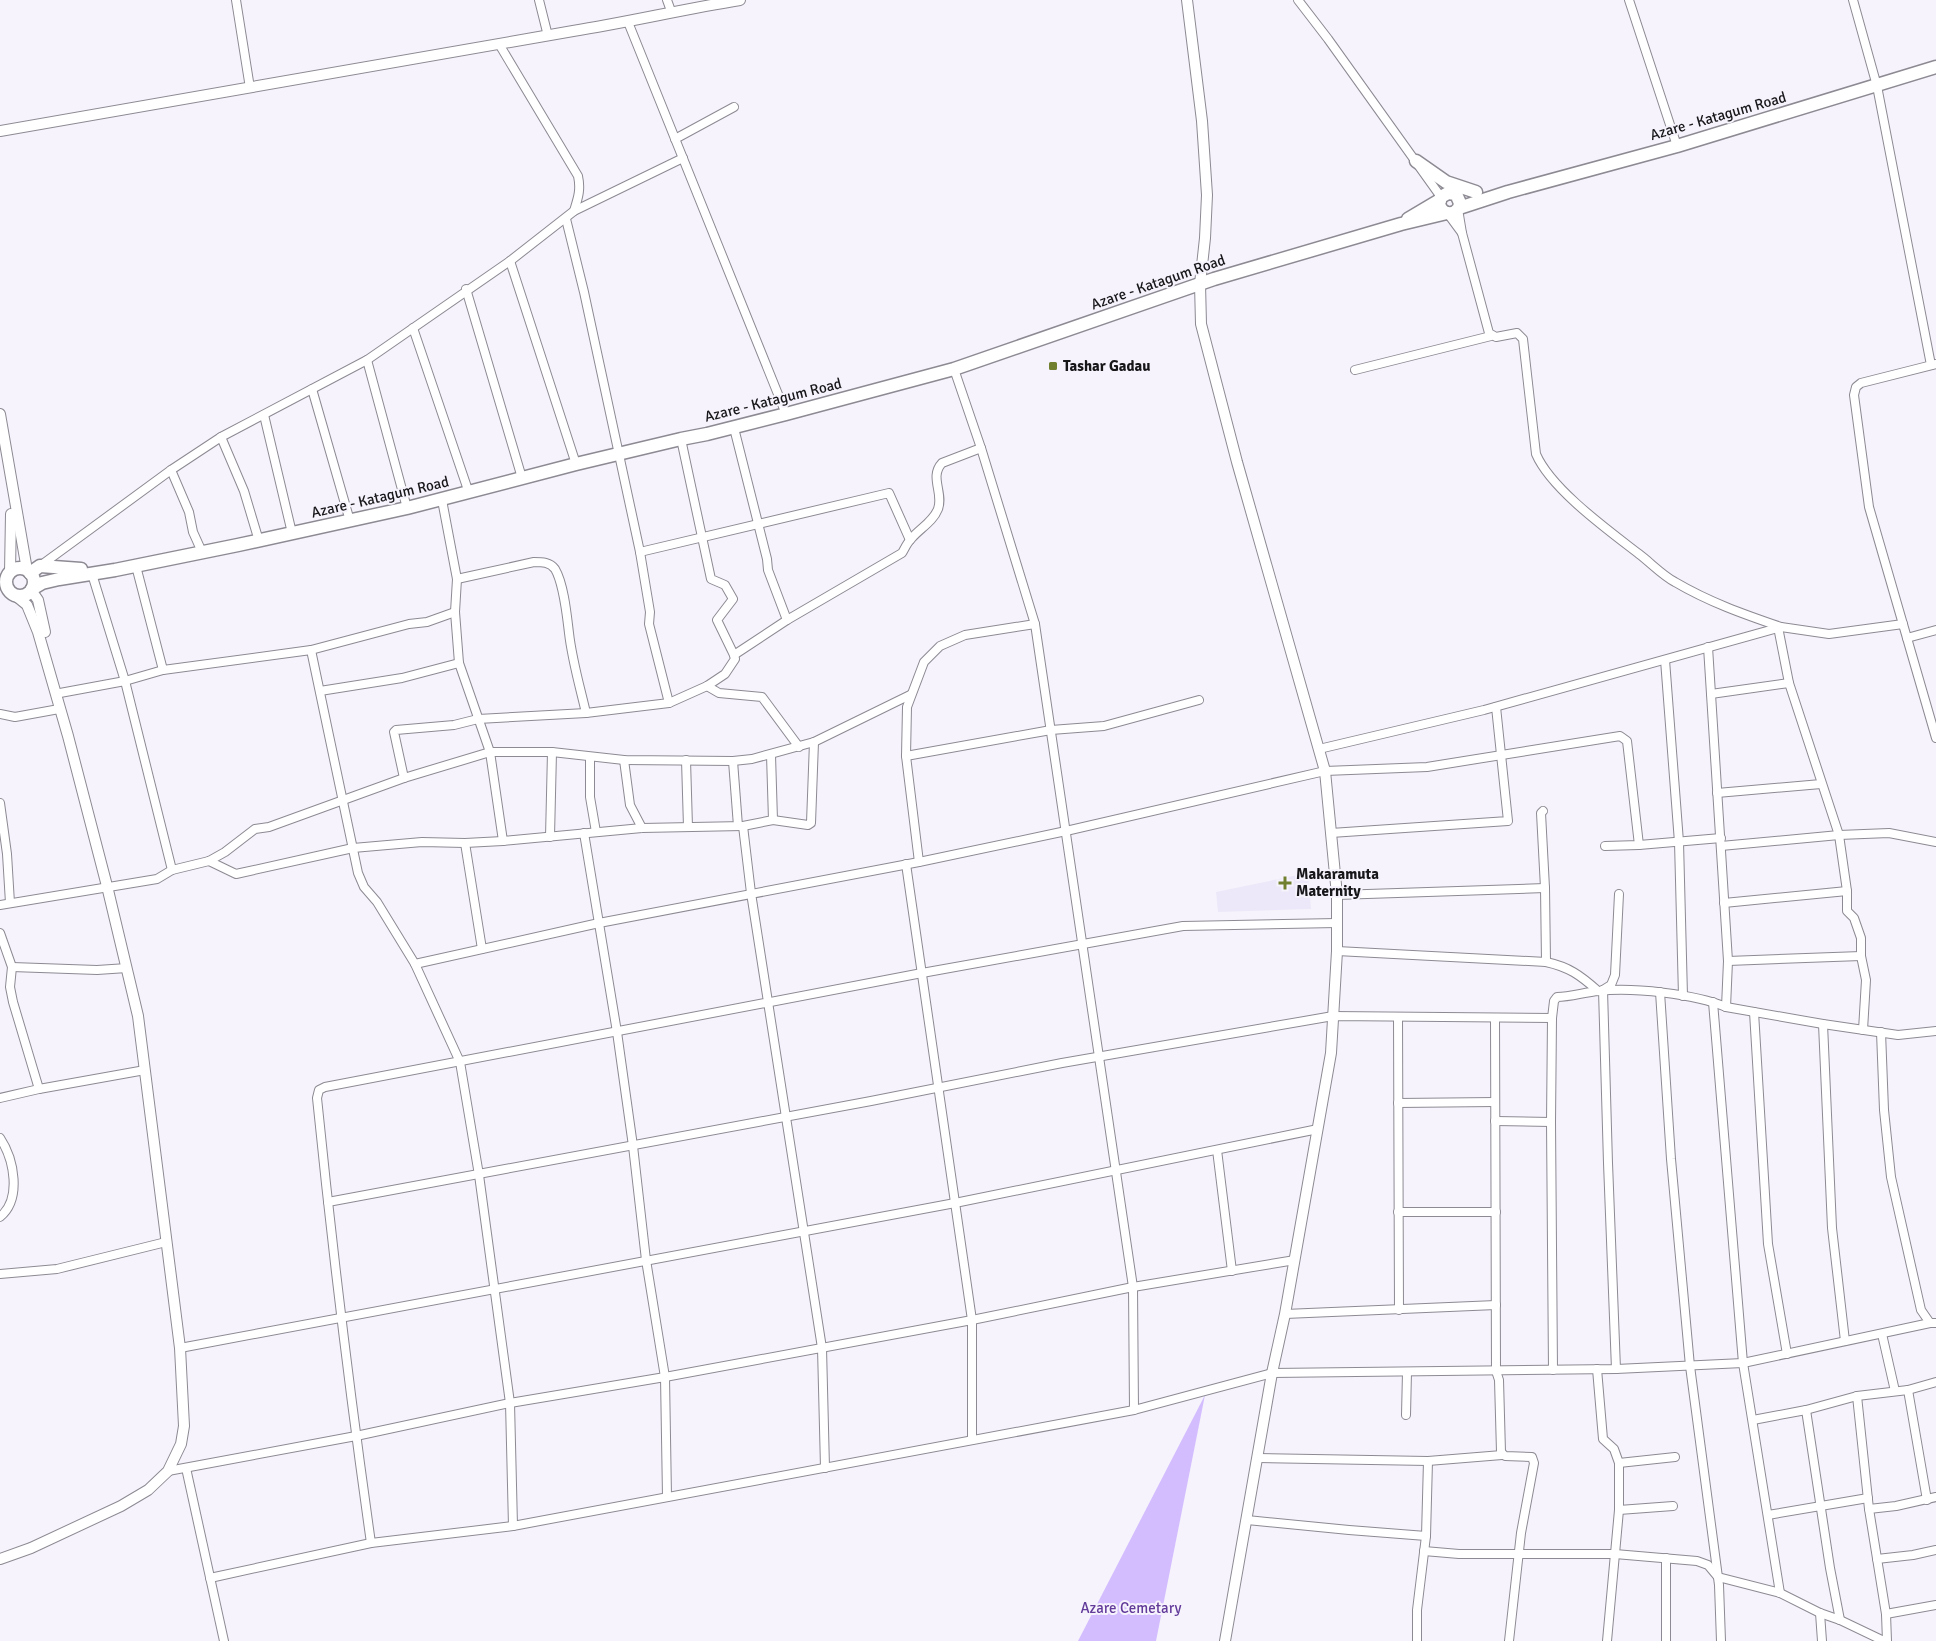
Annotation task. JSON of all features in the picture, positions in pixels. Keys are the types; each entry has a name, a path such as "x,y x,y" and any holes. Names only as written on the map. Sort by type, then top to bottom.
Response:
{"main road":[{"name":"Azare - Katagum Road","path":"9,593 22,596 54,580 259,541 442,500 619,453 734,428 954,369 1200,284 1401,224 1453,211 1508,192 1676,146 1936,68"},
{"path":"1416,161 1446,182 1476,192"},
{"name":"Azare - Katagum Road","path":"1401,224 1448,192 1456,194 1508,192"},
{"path":"1440,198 1440,208 1453,211 1460,203 1456,194"},
{"name":"Azare - Katagum Road","path":"5,575 18,568 32,570 76,569 138,565"},
{"path":"31,590 34,582 32,570"},
{"path":"5,575 9,593"}],"street":[{"path":"236,0 250,88"},
{"path":"539,0 548,36"},
{"path":"667,0 671,12"},
{"path":"0,130 628,22 671,12 740,0"},
{"path":"1187,0 1202,121 1207,195 1200,284 1201,324 1204,342 1325,772 1337,894 1337,950 1331,1053 1286,1314 1272,1373 1225,1641"},
{"path":"1298,0 1323,31 1416,161 1440,198"},
{"path":"1629,0 1676,146"},
{"path":"1852,0 1877,86 1933,364 1861,383 1856,387 1854,395 1869,506 1936,738"},
{"path":"628,22 786,414"},
{"path":"499,44 578,176 581,187 574,211"},
{"path":"675,139 734,106"},
{"path":"0,414 11,486 32,570 171,470 221,437 366,360 510,261 574,211 683,158"},
{"path":"580,194 586,205"},
{"path":"1453,211 1462,233 1489,333 1492,336"},
{"path":"566,219 584,292 640,552 650,612 649,624 669,702"},
{"path":"510,261 576,464"},
{"path":"466,290 522,478"},
{"path":"413,328 469,493"},
{"path":"1355,370 1492,336 1517,333 1523,339 1536,454 1541,467 1567,494 1674,582 1726,609 1779,627 1829,634 1903,624"},
{"path":"366,360 407,508"},
{"path":"954,369 982,448 1035,624 1133,1287 1134,1410"},
{"path":"312,389 350,521"},
{"path":"264,415 292,533"},
{"path":"734,428 767,559 768,570 787,620"},
{"path":"221,437 244,491 259,541"},
{"path":"404,778 394,732 396,730 454,724 478,719 586,713 669,702 707,686 732,666 735,659 734,655 717,620 733,599 724,585 710,579 681,439"},
{"path":"734,655 787,620 902,553 910,540 933,517 938,509 939,494 936,478 938,468 942,463 982,448"},
{"path":"171,470 189,512 193,532 202,552"},
{"path":"5,575 11,486"},
{"path":"640,552 889,493 910,540"},
{"path":"442,500 457,580 455,612 459,662 490,752 504,841"},
{"path":"457,580 534,562 545,562 554,567 558,575 568,618 569,634 586,713"},
{"path":"138,565 163,670"},
{"path":"92,574 125,681 172,870"},
{"path":"31,590 38,600 68,736"},
{"path":"0,1559 31,1548 122,1506 148,1490 168,1471 181,1444 184,1426 180,1348 138,1016 68,736 35,621 26,605 9,593"},
{"path":"60,693 125,681 163,670 311,650 409,624 427,622 455,612"},
{"path":"919,862 906,756 907,707 924,662 940,646 965,635 1035,624"},
{"path":"1319,750 1496,707 1779,627"},
{"path":"1779,627 1789,683 1839,835 1847,891 1847,911 1854,918 1861,938 1861,956 1866,980 1863,1030"},
{"path":"1907,638 1936,630"},
{"path":"1708,648 1728,961 1726,1007"},
{"path":"311,650 358,873 364,887 378,902 415,964 460,1062 479,1175 510,1402 513,1526"},
{"path":"1665,660 1679,842 1683,996"},
{"path":"320,691 402,678 459,662"},
{"path":"1711,694 1789,683"},
{"path":"707,686 719,693 762,697 799,747"},
{"path":"0,905 157,879 172,870 209,861 255,829 270,827 404,778 490,752 552,752 624,760 733,761 771,755 814,742 910,695"},
{"path":"906,756 1051,730 1104,726 1198,700"},
{"path":"1331,833 1508,820 1496,707"},
{"path":"0,714 15,717 59,709"},
{"path":"415,964 599,922 919,862 1066,831 1325,772 1427,767 1620,736 1627,741 1639,845"},
{"path":"209,861 236,874 353,848 422,842 465,844 642,828 740,826 773,820 808,825 811,823 814,742"},
{"path":"550,837 552,752"},
{"path":"771,755 773,820"},
{"path":"590,757 590,797 596,832"},
{"path":"624,760 630,805 642,828"},
{"path":"686,760 688,827"},
{"path":"733,761 740,826 822,1348 825,1468"},
{"path":"1717,793 1821,784"},
{"path":"0,803 7,854 10,904"},
{"path":"1543,811 1541,813 1546,962"},
{"path":"584,833 617,1032 646,1260 665,1377 667,1497"},
{"path":"1605,846 1889,833 1936,842"},
{"path":"465,844 482,949"},
{"path":"906,864 972,1320 972,1440"},
{"path":"1337,894 1545,888"},
{"path":"1724,903 1847,891"},
{"path":"1601,990 1611,985 1614,975 1619,894"},
{"path":"371,1543 328,1202 317,1098 319,1090 769,1002 1183,926 1337,923"},
{"path":"0,933 12,968 10,987 13,1002 39,1089"},
{"path":"1337,950 1546,962 1561,966 1580,975 1601,990"},
{"path":"1728,961 1861,956"},
{"path":"12,968 97,970 127,968"},
{"path":"1601,990 1616,1369"},
{"path":"1553,1370 1552,1018 1554,1001 1557,998 1601,990 1660,992 1714,1002 1726,1007 1898,1035 1936,1030"},
{"path":"1660,992 1670,1159 1690,1366 1718,1578 1721,1641"},
{"path":"1714,1002 1743,1363 1780,1593"},
{"path":"1754,1012 1768,1244 1787,1354"},
{"path":"328,1202 633,1146 1099,1056 1333,1016 1552,1018"},
{"path":"1398,1017 1399,1310"},
{"path":"1495,1018 1496,1370 1499,1380 1502,1455"},
{"path":"1823,1024 1832,1228 1845,1341"},
{"path":"1881,1032 1884,1110 1891,1177 1921,1310 1933,1323"},
{"path":"0,1098 145,1070"},
{"path":"1398,1103 1495,1102"},
{"path":"1495,1121 1551,1122"},
{"path":"180,1348 955,1203 1318,1129"},
{"path":"0,1138 8,1153 12,1170 13,1191 10,1205 0,1217"},
{"path":"1217,1150 1232,1271"},
{"path":"1398,1212 1496,1212"},
{"path":"0,1274 57,1269 166,1242"},
{"path":"168,1471 356,1436 510,1402 665,1377 972,1320 1133,1287 1294,1260"},
{"path":"1286,1314 1496,1305"},
{"path":"210,1578 371,1543 513,1526 1134,1410 1272,1373 1616,1369 1743,1363 1933,1323"},
{"path":"1882,1334 1895,1391"},
{"path":"1597,1369 1602,1439 1614,1449 1620,1463 1616,1554 1607,1641"},
{"path":"1406,1415 1407,1372"},
{"path":"1753,1420 1806,1410 1857,1396 1908,1390 1936,1382"},
{"path":"1908,1390 1927,1500"},
{"path":"1424,1551 1459,1554 1616,1554 1697,1561 1708,1565 1718,1578 1780,1593 1881,1640 1886,1614 1868,1498 1857,1396"},
{"path":"1806,1410 1840,1620"},
{"path":"1258,1458 1428,1461 1502,1455 1534,1459 1518,1554 1509,1641"},
{"path":"1620,1463 1675,1458"},
{"path":"1417,1641 1417,1610 1426,1536 1428,1461"},
{"path":"186,1468 224,1641"},
{"path":"1870,1509 1936,1497"},
{"path":"1768,1515 1868,1498"},
{"path":"1619,1510 1673,1506"},
{"path":"1247,1520 1426,1536"},
{"path":"1877,1559 1936,1550"},
{"path":"1666,1558 1666,1641"},
{"path":"1886,1614 1936,1605"},
{"path":"1820,1613 1822,1641"}],"shaded area":[{"name":"Makaramuta Maternity","path":"1308,873 1311,909 1218,912 1216,892"}],"green space":[{"name":"Azare Cemetary","path":"1205,1395 1156,1641 1078,1641"}],"place":[{"name":"Tashar Gadau","path":"1053,366"},
{"name":"Makaramuta Maternity","path":"1285,883"}]}
